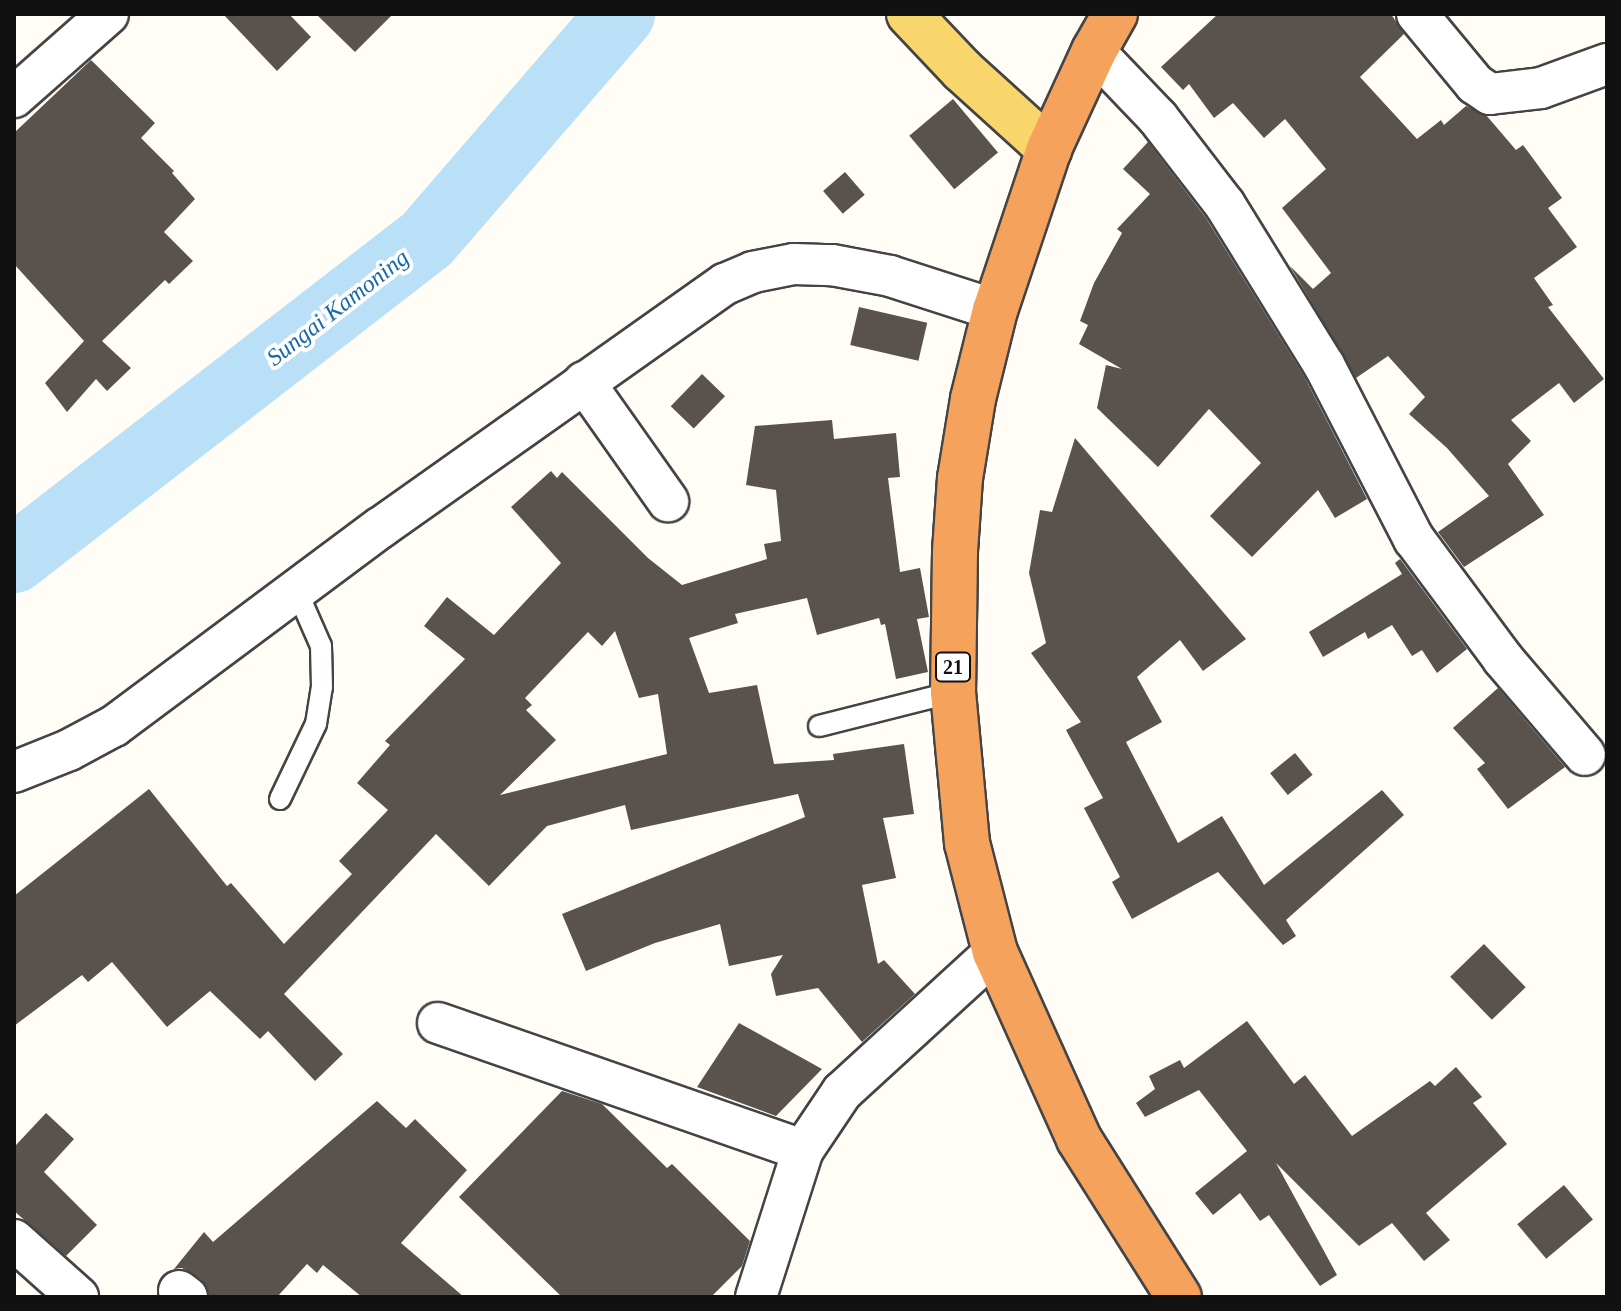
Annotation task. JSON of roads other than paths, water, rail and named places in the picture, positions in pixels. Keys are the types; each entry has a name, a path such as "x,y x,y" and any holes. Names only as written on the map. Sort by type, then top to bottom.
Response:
{"highway":[{"name":"21","path":"1115,14 1094,51 1049,149 995,310 973,399 960,478 951,626 953,692 967,843 995,952 1079,1139 1179,1297"}],"main road":[{"path":"909,14 962,70 1049,149"}],"street":[{"path":"14,97 108,14"},
{"path":"1417,14 1475,84 1490,94 1541,88 1607,64"},
{"path":"1094,51 1158,118 1225,205 1324,365 1414,539 1503,659 1585,755"},
{"path":"14,772 69,750 114,726 296,589 725,284 753,272 794,264 832,265 890,276 995,310"},
{"path":"584,382 668,501"},
{"path":"756,1297 803,1150 842,1092 995,952"},
{"path":"438,1023 803,1150"},
{"path":"14,1240 78,1297"}],"lane":[{"path":"280,799 316,724 322,687 321,646 296,589"},
{"path":"819,726 953,692"}],"waterway":[{"name":"Sungai Kamoning","path":"14,559 427,239 621,14"}]}
